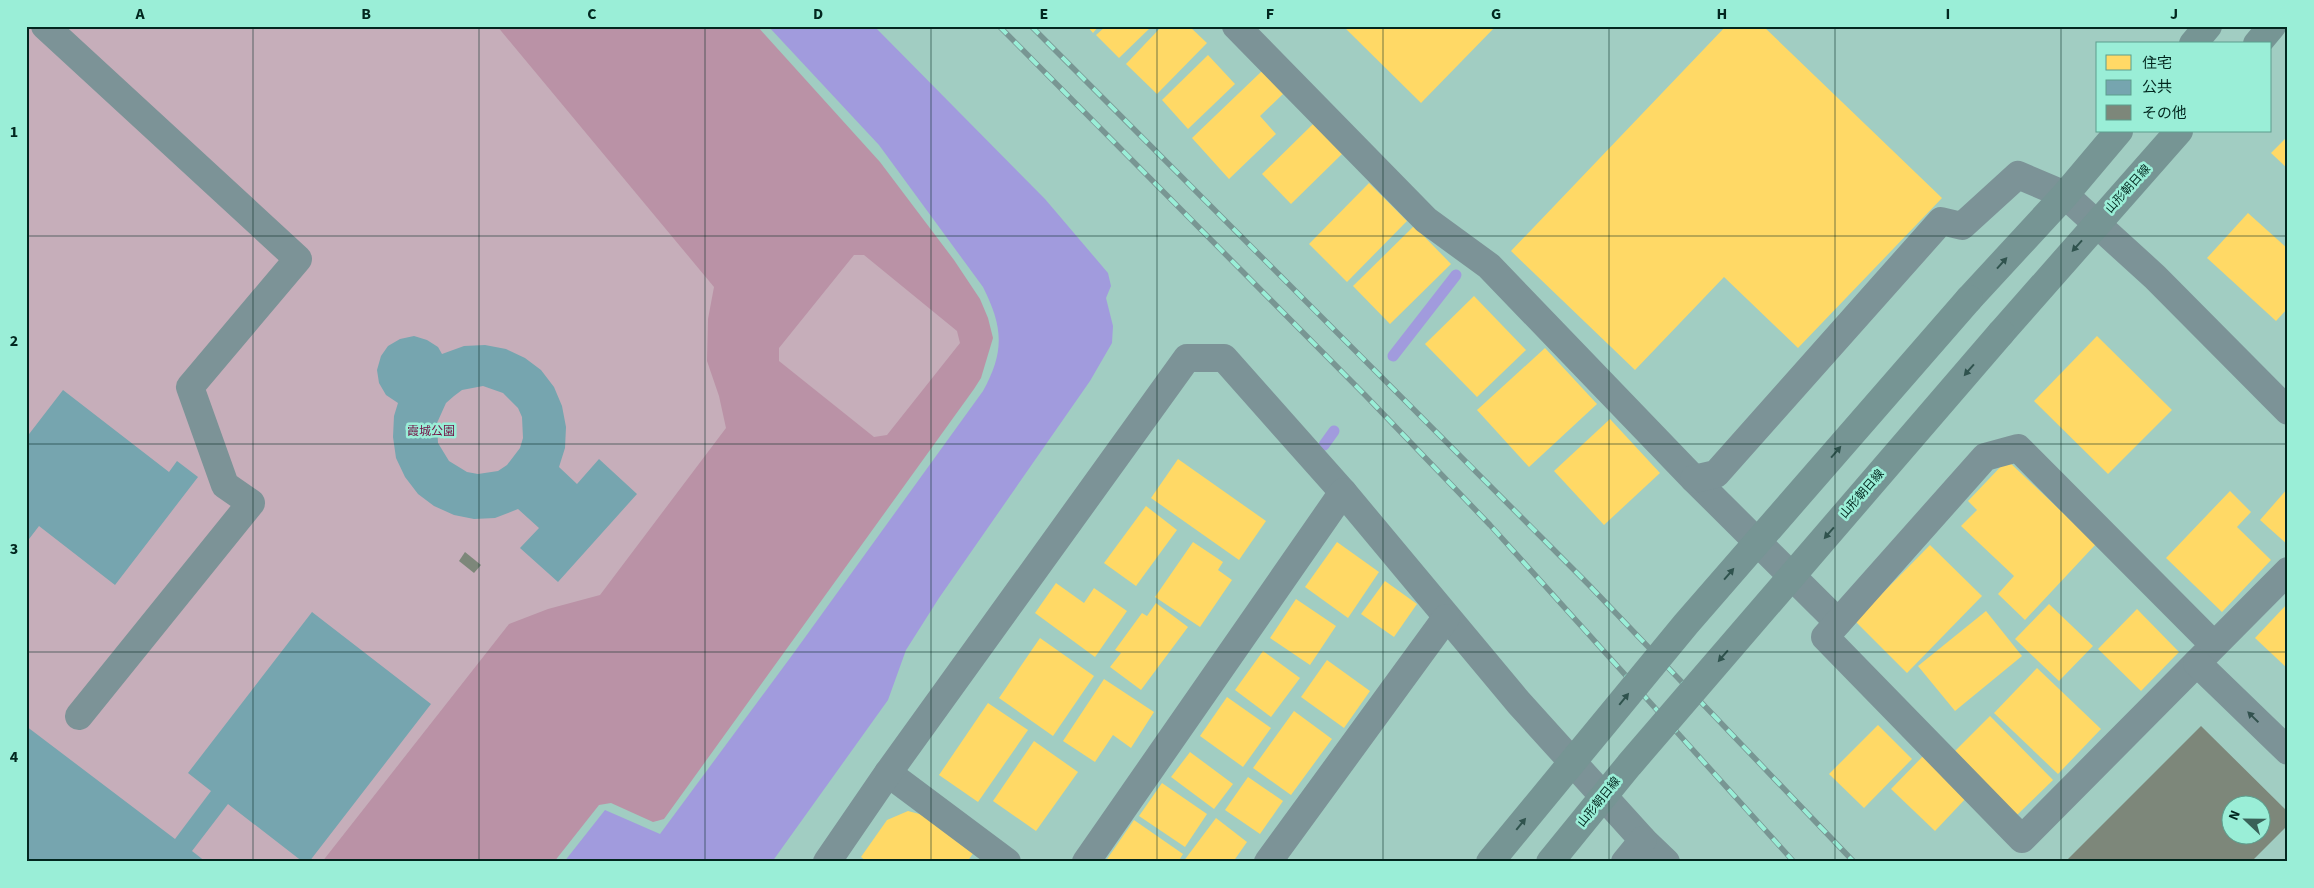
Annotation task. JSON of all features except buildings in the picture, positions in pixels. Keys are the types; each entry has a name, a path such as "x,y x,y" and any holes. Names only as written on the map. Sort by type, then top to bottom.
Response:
{"main road":[{"path":"2195,42 2208,26"},
{"path":"2259,42 2272,26"},
{"path":"1490,862 1686,624 1969,299 2065,195 2118,132"},
{"name":"山形朝日線","path":"1550,862 1629,765 2000,333 2178,132"}],"street":[{"path":"46,26 298,259 190,387 226,485 251,503 79,716"},
{"path":"1236,26 1426,220 1489,266 1694,479 1838,622"},
{"path":"1694,479 1716,474 1941,221 1962,226 2018,175 2065,195 2155,277 2288,411"},
{"path":"826,862 1187,358 1224,358 1343,492 1446,618 1519,703 1643,840 1666,862"},
{"path":"2288,571 2206,654 2022,839 1825,637 1985,457 2018,448 2206,654 2288,751"},
{"path":"1086,862 1343,492"},
{"path":"1268,862 1446,618"},
{"path":"888,773 1007,862"},
{"path":"1625,862 1643,840"}],"green space":[{"name":"霞城公園","path":"26,26 727,26 953,264 974,384 658,821 601,798 553,862 26,862"}],"shaded area":[{"path":"497,26 757,26 880,162 954,260 980,299 988,318 993,338 981,378 974,389 664,819 653,822 611,803 599,805 554,862 322,862 509,624 548,609 600,595 726,428 719,396 707,361 708,319 714,287","holes":["854,255 864,255 957,331 960,343 887,435 874,437 779,361 779,348"]},
{"path":"768,26 874,26 1045,199 1108,273 1111,286 1106,298 1113,326 1112,343 1090,381 939,598 906,650 888,700 772,862 564,862 605,810 660,834 983,391 995,364 999,339 998,327 995,314 983,287 879,145"}],"waterway":[{"path":"1393,356 1456,275"},
{"path":"1324,445 1334,431"}],"railway":[{"path":"999,26 1365,395 1490,525 1794,862"},
{"path":"1031,26 1588,584 1854,862"}]}
